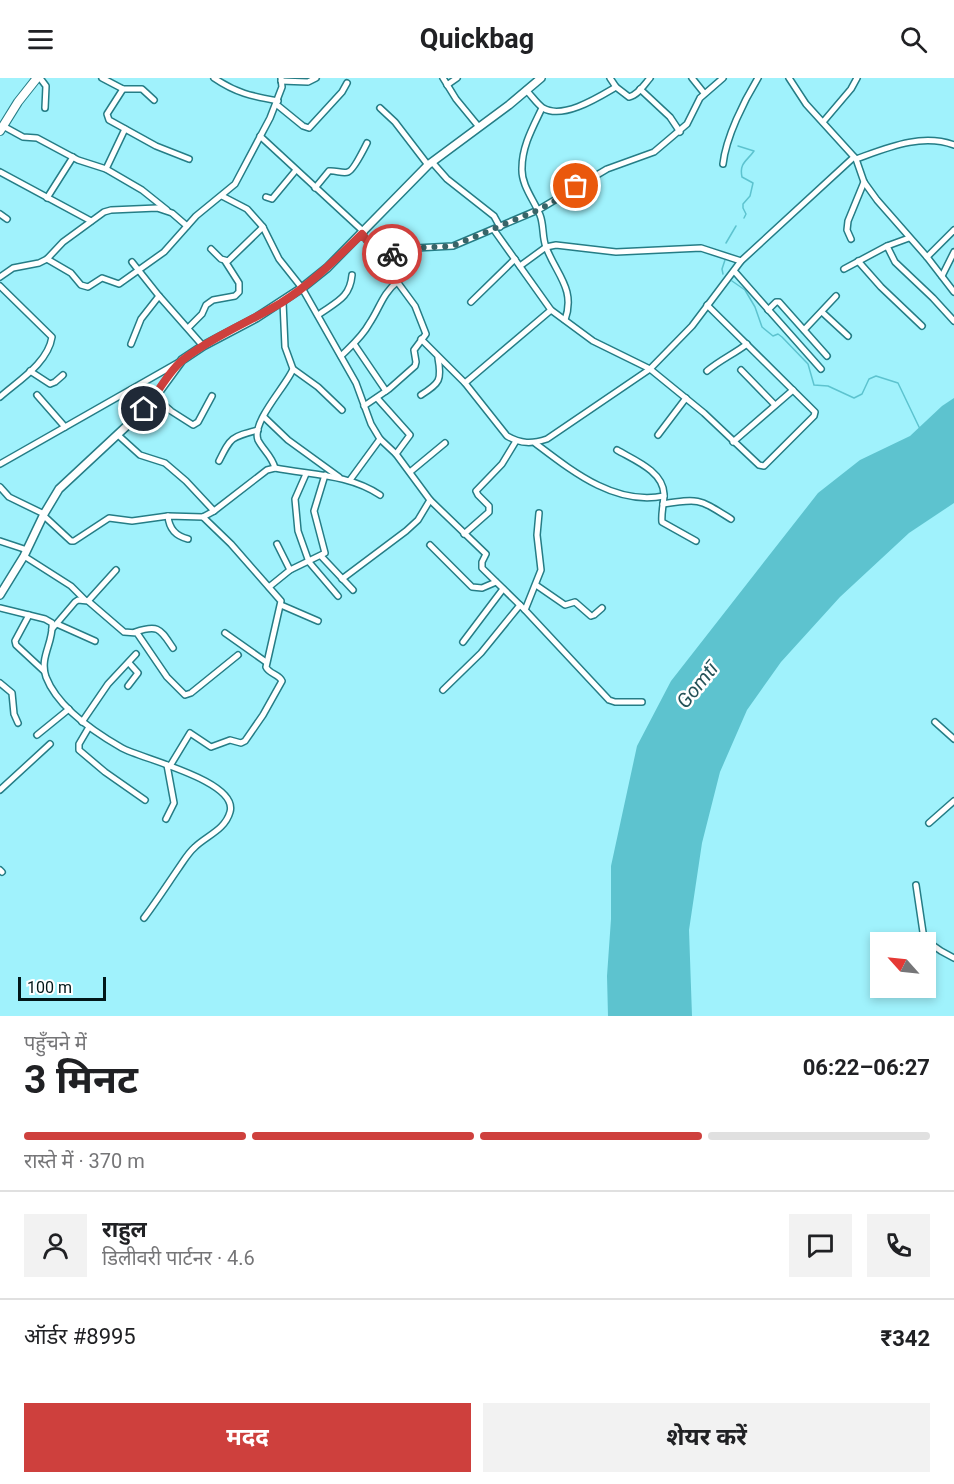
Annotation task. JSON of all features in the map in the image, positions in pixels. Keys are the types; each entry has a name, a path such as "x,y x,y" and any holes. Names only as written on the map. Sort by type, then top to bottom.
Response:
{"main road":[{"path":"1,128 39,78"}],"street":[{"path":"39,78 46,86 45,108"},
{"path":"102,78 123,89 142,89 154,100"},
{"path":"214,78 232,90 277,102 303,126 309,128 342,92 347,83"},
{"path":"47,259 71,273 85,287 102,278 119,284 139,271 164,252 196,216 235,184 277,102 282,87 281,80 308,82 316,78"},
{"path":"443,78 479,127"},
{"path":"447,85 457,78"},
{"path":"0,464 283,302 327,268 430,164 541,78"},
{"path":"610,78 616,87 629,97 632,97 650,78"},
{"path":"692,78 704,93"},
{"path":"381,258 416,248 453,246 538,210 607,169 654,152 680,132 704,93 723,78"},
{"path":"723,164 727,144 758,78"},
{"path":"789,78 806,104 855,158 864,182 954,292"},
{"path":"823,122 851,89 857,78"},
{"path":"526,90 543,108 554,111 568,110 616,87"},
{"path":"123,89 106,117 156,146 189,159"},
{"path":"640,89 670,117 680,132"},
{"path":"380,108 395,122 430,164 494,216 497,228 515,259 551,310 593,341 650,369 686,398 759,465 764,466 815,414 814,410 707,306"},
{"path":"543,108 529,134 522,168 523,181 538,210 545,244 564,283 570,303 565,320"},
{"path":"1,128 23,137 37,138 73,157 106,169 142,190 187,226"},
{"path":"106,169 125,129"},
{"path":"260,136 363,233 398,281 422,321 426,334 414,350 417,362 415,366 364,406"},
{"path":"422,339 465,383 507,436 516,441 534,443 547,439 650,369 679,340 735,272 741,261 855,158 885,148 927,140 943,141 954,145"},
{"path":"315,188 329,171 345,173 351,171 367,143"},
{"path":"47,198 73,157"},
{"path":"266,196 272,199 296,170"},
{"path":"0,172 91,221"},
{"path":"851,239 847,230 848,221 864,182"},
{"path":"222,196 248,209 263,227 279,259 302,288 356,382 371,424 380,439 396,454 430,500 486,554 481,566 609,700 642,702"},
{"path":"0,277 13,268 39,263 47,259 63,242 104,212 157,208 168,211"},
{"path":"0,214 7,219"},
{"path":"225,261 233,258 263,227"},
{"path":"927,257 954,230"},
{"path":"844,269 887,246 909,238"},
{"path":"520,266 545,244 616,252 701,248 741,261"},
{"path":"887,246 895,262 954,321"},
{"path":"188,328 202,314 206,304 213,300 235,296 239,292 239,283 225,261 211,249"},
{"path":"942,276 954,252"},
{"path":"471,302 515,259"},
{"path":"858,261 881,287 922,326"},
{"path":"132,262 203,346"},
{"path":"735,272 821,369"},
{"path":"318,315 348,293 352,275"},
{"path":"341,356 369,326 385,292 398,281"},
{"path":"0,286 52,337 49,349 30,371 0,398"},
{"path":"131,344 141,319 159,296"},
{"path":"804,330 836,296"},
{"path":"283,302 285,347 293,369 318,387 342,410"},
{"path":"768,310 779,302 827,356"},
{"path":"465,383 551,310"},
{"path":"822,312 848,336"},
{"path":"354,344 386,391"},
{"path":"707,371 721,360 733,356 747,344"},
{"path":"421,395 439,381 441,372 438,356"},
{"path":"0,594 3,582 26,553 59,489 118,435 155,397 182,360"},
{"path":"275,468 272,456 258,440 258,430 276,394 293,369"},
{"path":"741,370 775,405"},
{"path":"30,371 50,384 63,375"},
{"path":"733,442 793,390"},
{"path":"37,394 65,427"},
{"path":"155,397 193,425 198,422 212,396"},
{"path":"377,398 410,435 396,454"},
{"path":"658,435 686,398"},
{"path":"264,417 288,440 340,478"},
{"path":"219,461 230,440 258,430"},
{"path":"118,435 140,455 165,463 186,481 214,511"},
{"path":"350,480 380,439"},
{"path":"464,534 489,512 489,506 476,491 502,464 516,441"},
{"path":"410,472 445,443"},
{"path":"534,443 595,484 615,493 646,499 664,496"},
{"path":"617,450 660,479 664,496 662,522 696,541"},
{"path":"1,490 9,497 44,515 71,541 109,518 132,521 168,516 203,517 267,470 275,468 350,480 380,495"},
{"path":"306,474 295,506 298,531 309,562 338,596"},
{"path":"269,587 290,570 325,552 314,511 325,476"},
{"path":"342,579 406,531 418,519 430,500"},
{"path":"663,504 702,501 731,519"},
{"path":"525,610 541,570 537,535 539,513"},
{"path":"168,516 169,525 177,535 188,539"},
{"path":"165,819 174,803 169,765 189,732 211,747 230,740 241,743 245,741 282,681 281,678 268,671 266,662 281,605 279,598 231,544 203,517"},
{"path":"0,541 26,553 71,586 124,632 156,628 162,632 172,648"},
{"path":"277,544 290,570"},
{"path":"430,544 472,586 482,588 496,582"},
{"path":"321,556 353,590"},
{"path":"86,601 116,570"},
{"path":"536,585 565,605 575,602 591,616 602,608"},
{"path":"462,642 503,589"},
{"path":"86,601 75,602 54,627 44,660 45,671 52,687 69,709 89,727 132,753 169,765 214,786 228,800 231,811 219,829 192,849 144,918"},
{"path":"281,605 318,621"},
{"path":"443,690 481,653 520,605"},
{"path":"0,608 50,621 54,627 95,641"},
{"path":"29,615 15,641 16,645 45,671"},
{"path":"135,632 167,677 185,695 191,693 238,655"},
{"path":"225,633 266,662"},
{"path":"82,722 108,684 136,654"},
{"path":"128,686 138,673 129,663"},
{"path":"0,683 12,693 14,714 18,723"},
{"path":"37,735 69,709"},
{"path":"935,722 954,740"},
{"path":"89,727 79,744 79,750 105,772 145,800"},
{"path":"0,790 50,744"},
{"path":"929,823 954,801"},
{"path":"916,885 924,939 954,957"}],"water":[{"name":"Gomtī","path":"954,398 954,503 909,533 840,597 781,662 747,710 720,772 702,843 689,930 692,1016 608,1016 611,866 637,746 671,681 818,493 860,460 910,436"}],"waterway":[{"path":"738,146 754,151 744,162 742,168 742,177 753,183 750,196 743,204 746,214 744,218"},
{"path":"726,243 736,226"},
{"path":"723,274 725,260"},
{"path":"732,281 745,290 755,307 762,327 773,336 778,334 782,337 808,364 814,385 828,386 854,398 862,394 869,379 876,376 898,383 920,429"}],"way so far":[{"path":"392,254 416,248 453,246 538,210 576,186"}],"route":[{"path":"144,409 182,360 283,302 327,268 362,234 381,258 392,254"}]}
